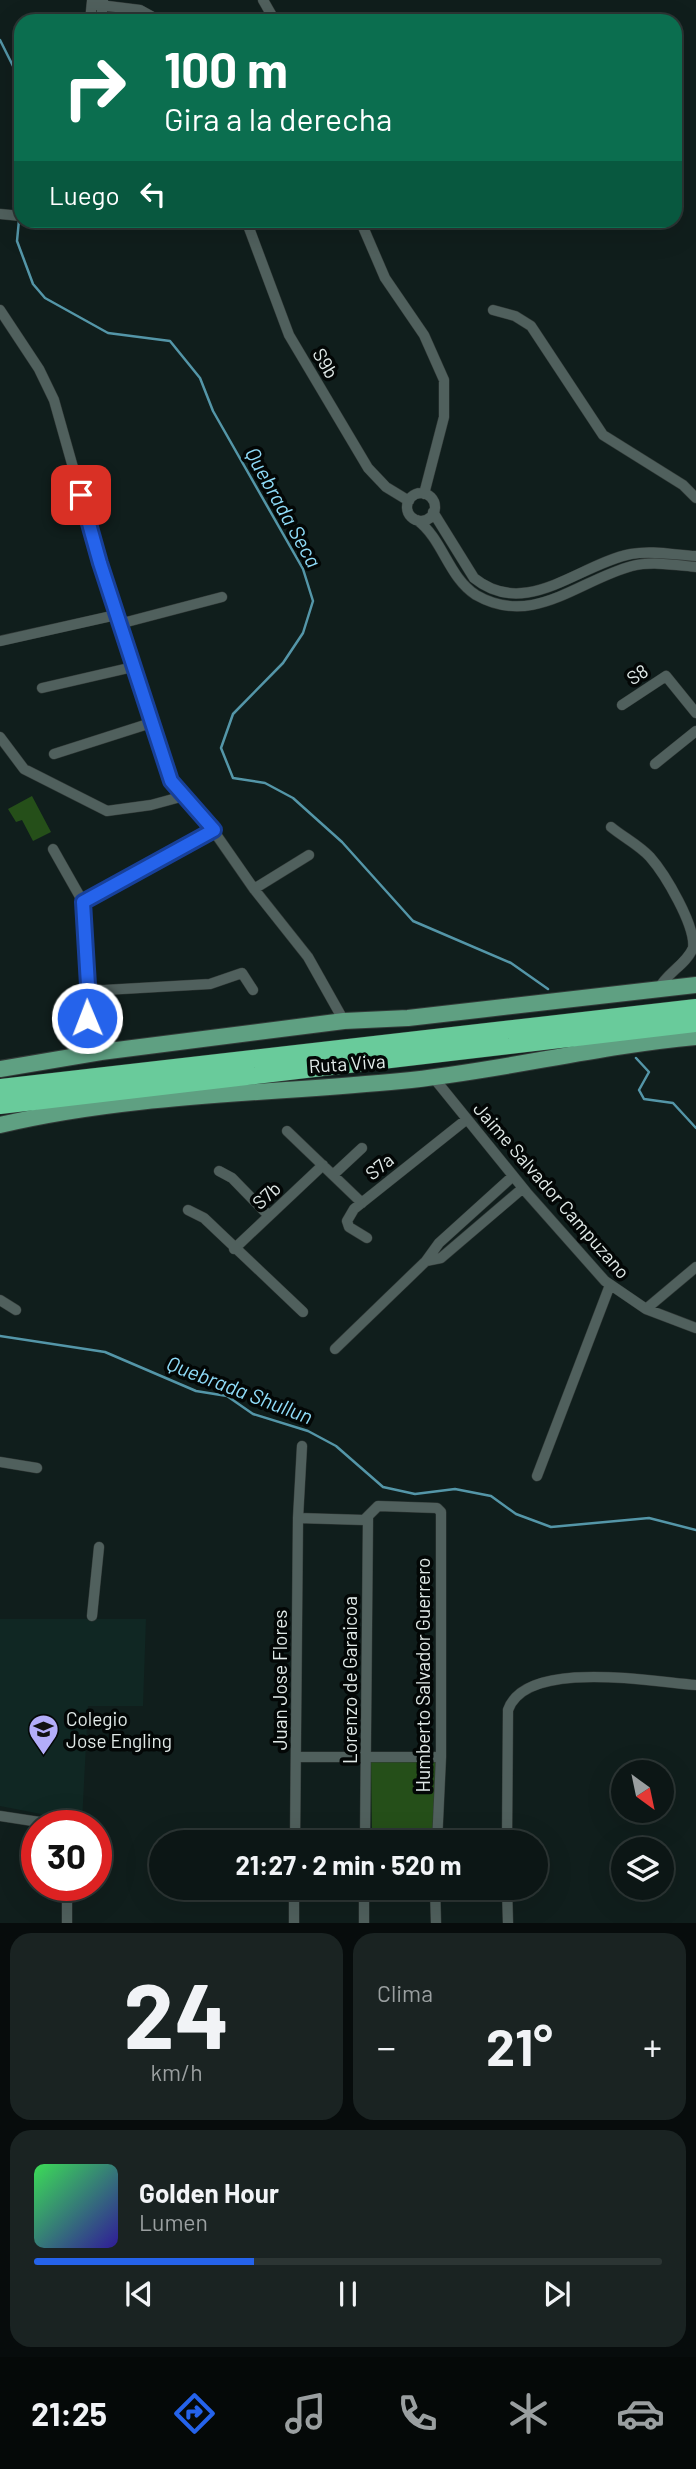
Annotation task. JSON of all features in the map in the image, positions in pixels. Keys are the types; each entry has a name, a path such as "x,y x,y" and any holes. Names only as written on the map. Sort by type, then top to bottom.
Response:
{"highway":[{"name":"Ruta Viva","path":"0,1088 696,1008"},
{"name":"Ruta Viva","path":"0,1105 696,1026"},
{"path":"655,1041 696,1026"}],"main road":[{"name":"Ruta Viva","path":"0,1069 101,1052 345,1021 408,1018 696,985"},
{"name":"Ruta Viva","path":"0,1125 82,1108 162,1098 433,1077 655,1041 696,1037"}],"street":[{"path":"97,3 140,10 147,14"},
{"name":"S9b","path":"249,228 289,335 368,468 386,487 409,501"},
{"path":"363,228 385,278 424,335 444,380 444,417 424,494"},
{"path":"0,310 38,369 54,400 118,620 171,781 214,830 254,889 308,957 345,1021"},
{"path":"493,310 514,316 531,327 603,435 683,485 696,498"},
{"path":"696,556 630,554 545,589 504,592 483,585 474,578 433,512 432,499 424,494 412,496 407,510 428,530 464,585 484,599 506,605 536,606 642,564 696,567"},
{"path":"417,520 426,519 433,512"},
{"path":"0,641 118,620 222,597"},
{"path":"42,688 133,667"},
{"name":"S8","path":"622,705 666,676 696,713"},
{"path":"54,754 151,723"},
{"path":"655,764 696,731"},
{"path":"0,737 24,769 107,811 151,806 184,796"},
{"path":"611,827 649,856 676,892 694,928 695,946 658,990"},
{"path":"83,902 214,830"},
{"path":"53,849 83,902 87,1018"},
{"path":"254,889 309,855"},
{"path":"87,991 210,984 242,973 253,990"},
{"name":"Jaime Salvador Campuzano","path":"433,1077 523,1188 610,1285 646,1309 696,1328"},
{"name":"S7a","path":"287,1131 362,1203 467,1119"},
{"path":"333,1175 362,1148"},
{"name":"S7b","path":"233,1250 323,1165"},
{"path":"219,1171 232,1178 269,1216"},
{"path":"335,1349 426,1261 439,1244 513,1176"},
{"path":"426,1261 442,1258 523,1188"},
{"path":"362,1203 347,1221 355,1233 367,1238"},
{"path":"188,1210 204,1218 233,1250 291,1298 303,1312"},
{"path":"646,1309 694,1273"},
{"path":"537,1476 610,1285"},
{"path":"0,1300 16,1310"},
{"name":"Juan Jose Flores","path":"295,1830 298,1518 302,1446"},
{"path":"0,1462 37,1468"},
{"name":"Humberto Salvador Guerrero","path":"368,1518 378,1506 439,1509 441,1757 438,1830"},
{"path":"298,1518 368,1518"},
{"name":"Lorenzo de Garaicoa","path":"365,1830 368,1518"},
{"path":"92,1616 99,1547"},
{"path":"507,1830 508,1710 516,1693 531,1685 600,1676 696,1685"},
{"path":"296,1757 441,1757"},
{"path":"0,1816 21,1819"},
{"path":"294,1900 294,1923"},
{"path":"364,1900 364,1923"},
{"path":"435,1900 436,1923"},
{"path":"508,1900 508,1923"},
{"path":"67,1901 67,1923"}],"shaded area":[{"name":"Colegio Jose Engling","path":"0,1619 146,1619 143,1706 88,1706 83,1810 21,1810 0,1806"}],"green space":[{"path":"32,796 51,832 33,841 22,820 16,822 8,809"},
{"path":"437,1760 434,1830 372,1830 371,1762"}],"waterway":[{"name":"Quebrada Seca","path":"0,40 14,68"},
{"name":"Quebrada Seca","path":"18,228 17,241 33,284 45,298 108,333 170,341 200,378 213,411 303,569 313,601 303,633 283,663 233,714 221,748 233,778 265,783 293,798 342,842 413,921 511,963 548,989"},
{"name":"Quebrada Seca","path":"636,1058 649,1072 639,1090 644,1099 673,1103 696,1128"},
{"name":"Quebrada Shullun","path":"0,1336 105,1352 196,1391 227,1396 253,1414 308,1431 336,1446 383,1487 415,1494 455,1489 491,1496 516,1514 551,1527 649,1518 696,1530"}],"place":[{"name":"Colegio Jose Engling","path":"43,1756"}],"route":[{"path":"81,495 100,563 171,781 214,830 83,902 81,914 89,1002 87,1018"}]}
